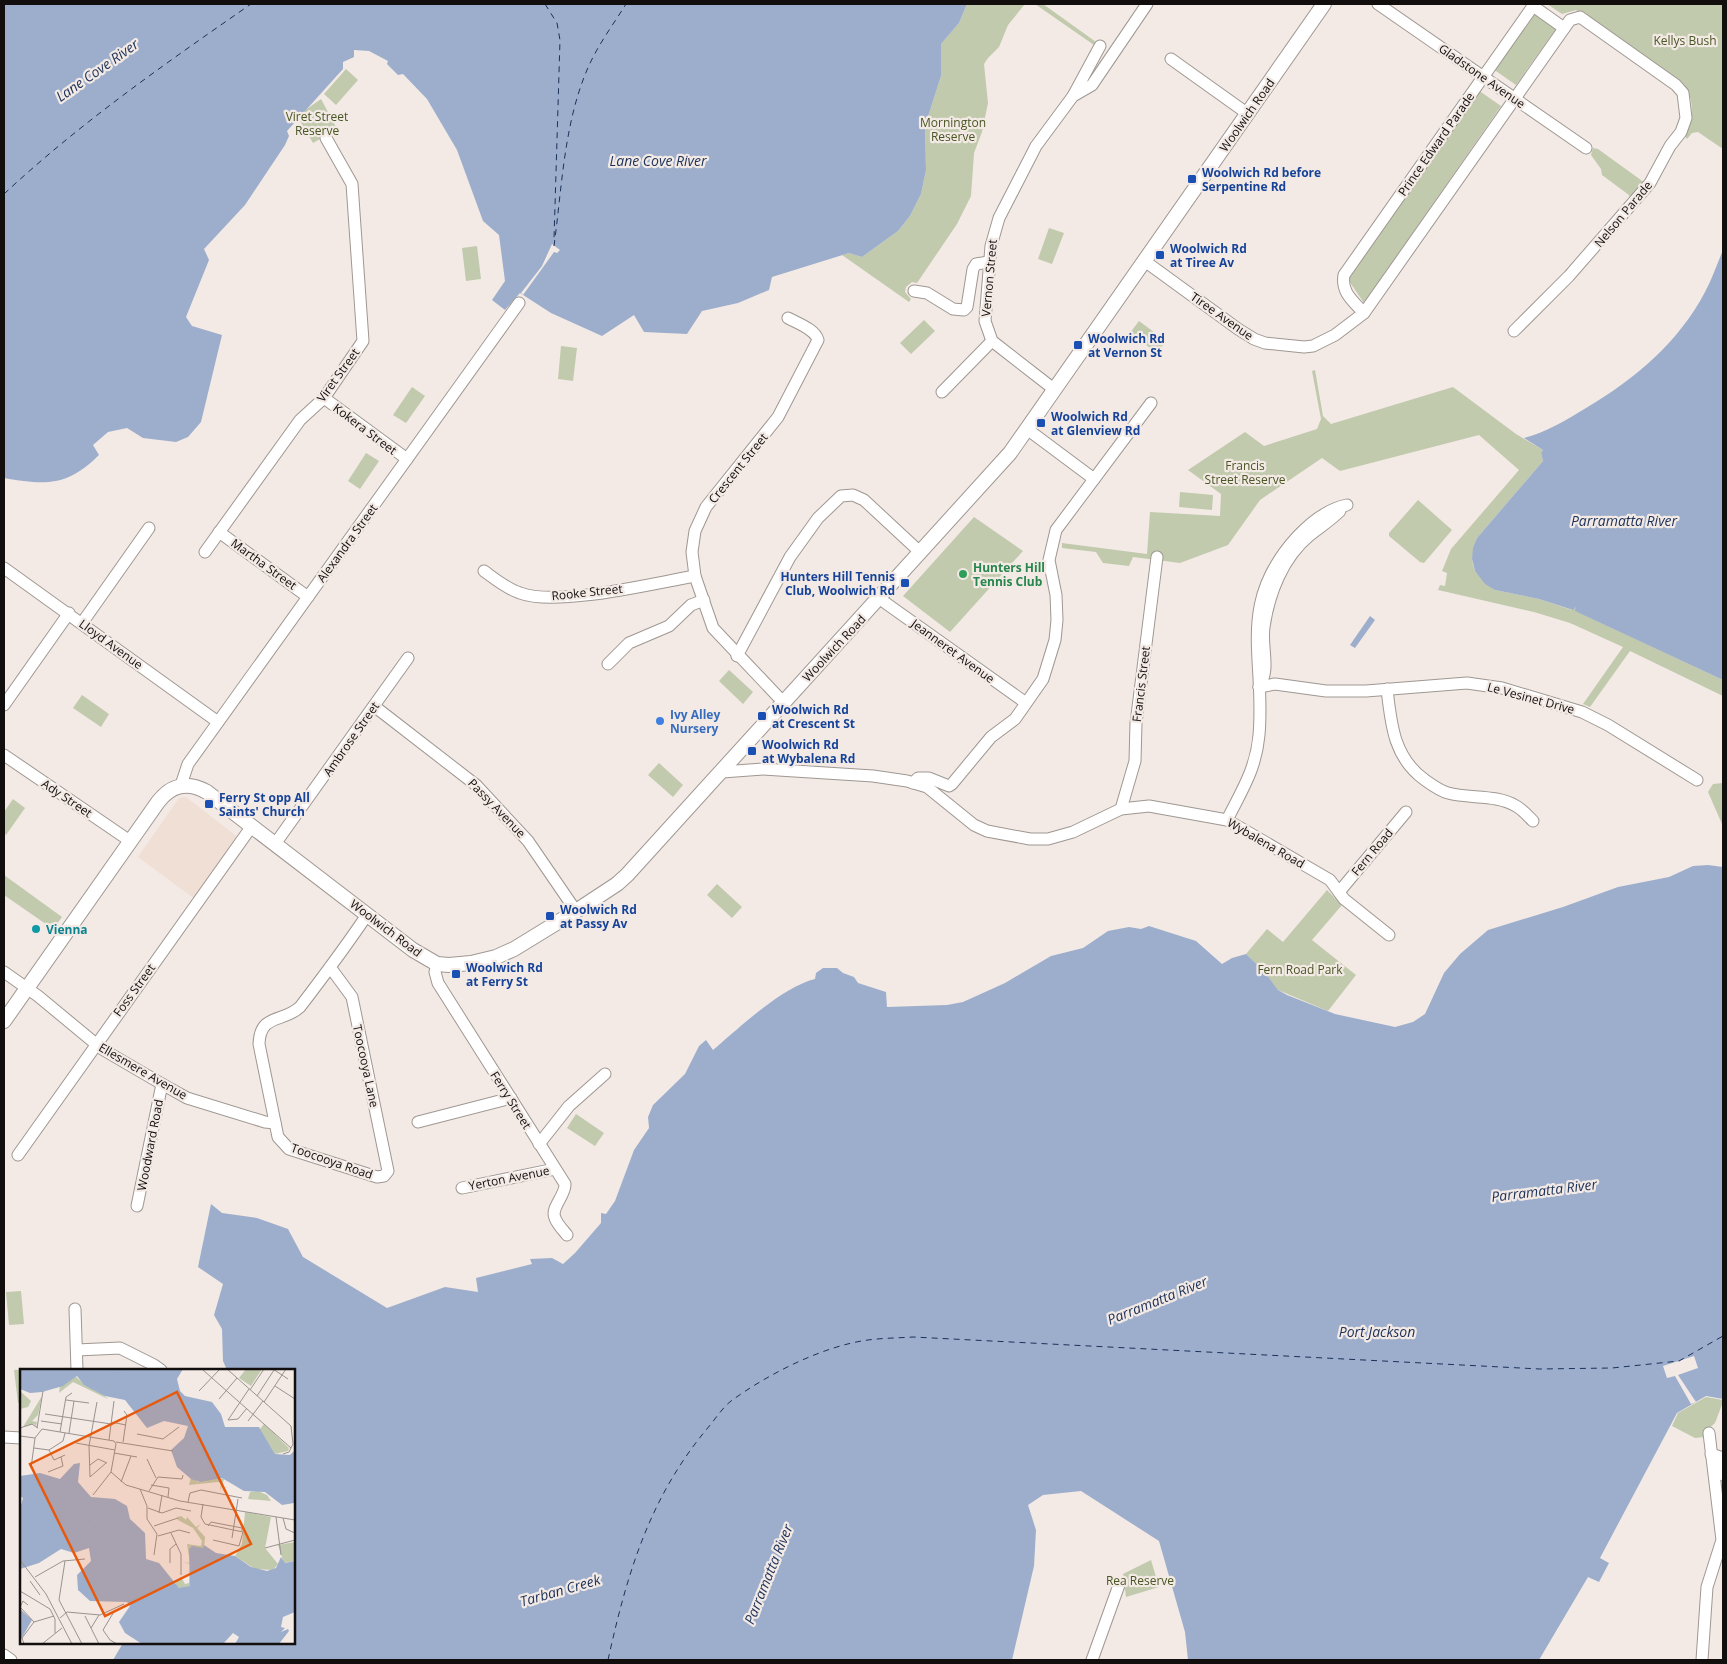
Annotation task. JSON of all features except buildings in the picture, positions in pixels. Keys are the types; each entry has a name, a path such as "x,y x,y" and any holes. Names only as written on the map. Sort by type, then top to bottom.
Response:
{"street":[{"name":"Vernon Street","path":"1073,96 1092,85 1147,4"},
{"name":"Woolwich Road","path":"181,785 195,786 206,792 414,950 437,964 465,964 496,957 514,949 617,884 722,772 783,702 991,475 1027,429 1146,262 1324,4"},
{"name":"Gladstone Avenue","path":"1378,4 1586,148"},
{"name":"Prince Edward Parade","path":"1364,313 1345,292 1343,284 1344,275 1483,77 1533,6 1567,24"},
{"name":"Nelson Parade","path":"1514,331 1569,276 1630,208 1650,183 1670,146 1681,132 1686,118 1686,104 1683,93 1676,85 1580,18 1567,24"},
{"path":"1364,313 1567,24"},
{"name":"Vernon Street","path":"992,341 985,321 989,262 995,227 1036,146 1073,96 1100,46"},
{"path":"1171,59 1248,114"},
{"name":"Viret Street","path":"205,552 300,420 324,398 363,341 352,184 326,138"},
{"path":"914,291 926,292 953,309 964,310 968,307 973,269 976,264 989,262"},
{"name":"Tiree Avenue","path":"1146,262 1254,339 1304,347 1313,346 1334,335 1364,313"},
{"name":"Alexandra Street","path":"181,785 188,764 519,303"},
{"name":"Crescent Street","path":"783,702 737,656 713,628 695,576 692,552 695,530 706,508 778,417 818,340 807,328 788,318"},
{"path":"942,392 992,341 1055,390"},
{"name":"Kokera Street","path":"324,398 407,459"},
{"path":"913,783 918,778 928,778 949,786 952,784 990,737 1015,719 1043,679 1055,640 1056,595 1049,560 1056,530 1151,403"},
{"path":"1027,429 1094,479"},
{"path":"737,656 790,557 818,518 841,496 852,495 864,500 921,553"},
{"path":"1227,820 1252,773 1259,736 1256,628 1264,592 1284,553 1309,525 1334,508 1347,504 1308,536 1291,556 1271,594 1264,629 1266,675 1259,687"},
{"path":"82,623 149,528"},
{"name":"Martha Street","path":"220,532 308,597"},
{"name":"Francis Street","path":"1121,809 1134,761 1136,723 1157,557"},
{"name":"Lloyd Avenue","path":"4,568 218,722"},
{"name":"Rooke Street","path":"484,571 520,593 547,597 605,592 695,576"},
{"name":"Jeanneret Avenue","path":"880,598 1026,703"},
{"path":"608,664 629,643 669,626 691,605 704,600"},
{"path":"4,705 69,613"},
{"name":"Ambrose Street","path":"275,844 408,658"},
{"name":"Le Vesinet Drive","path":"1259,687 1275,684 1326,691 1467,683 1502,688 1544,699 1582,712 1608,724 1697,780"},
{"path":"1387,689 1392,734 1399,752 1409,767 1435,788 1448,793 1491,798 1516,806 1533,821"},
{"name":"Passy Avenue","path":"374,706 476,785 528,841 576,911"},
{"name":"Ady Street","path":"4,755 130,841"},
{"name":"Wybalena Road","path":"722,772 770,770 872,776 913,783 927,787 974,825 987,831 1030,839 1048,839 1073,832 1121,809 1148,806 1227,820 1330,880 1339,892 1388,935"},
{"path":"4,1021 161,797 170,789 181,785"},
{"name":"Fern Road","path":"1339,892 1406,812"},
{"name":"Foss Street","path":"18,1155 252,826"},
{"name":"Toocooya Road","path":"367,915 300,1008 295,1012 265,1024 261,1030 259,1044 278,1137 289,1149 377,1177 384,1176 388,1171"},
{"name":"Ferry Street","path":"437,964 435,972 438,983 565,1187 553,1212 554,1218 567,1235"},
{"name":"Toocooya Lane","path":"330,967 352,997 388,1171"},
{"name":"Ellesmere Avenue","path":"4,972 27,988 96,1044 187,1098 265,1122 275,1123"},
{"path":"539,1144 570,1106 605,1074"},
{"name":"Woodward Road","path":"137,1206 162,1084"},
{"path":"418,1122 511,1098"},
{"name":"Yerton Avenue","path":"462,1188 555,1169"},
{"path":"76,1309 77,1369"},
{"path":"77,1350 120,1348 154,1364 160,1369"},
{"path":"1702,1660 1707,1587 1722,1542 1709,1433"},
{"path":"4,1437 20,1438"},
{"path":"1711,1454 1720,1457 1723,1475"},
{"path":"1092,1660 1119,1585"},
{"path":"4,1655 11,1660"}],"shaded area":[{"path":"186,797 239,838 195,899 138,857 179,798"}],"green space":[{"name":"Mornington Reserve","path":"967,4 1025,4 1008,25 999,47 984,64 988,103 982,132 974,153 971,196 957,224 917,283 912,282 906,287 905,292 911,299 909,302 842,255 849,253 862,257 898,231 910,216 921,194 926,170 925,126 941,76 941,44 959,23"},
{"path":"1035,4 1043,4 1096,42 1094,45"},
{"name":"Kellys Bush","path":"1547,4 1723,4 1723,149 1698,132 1692,133 1687,139 1685,136 1692,108 1689,95 1682,82 1576,10 1562,14"},
{"path":"1533,12 1556,29 1516,85 1493,69"},
{"path":"346,69 358,80 336,105 324,94"},
{"path":"1478,90 1501,106 1364,303 1347,278"},
{"name":"Viret Street Reserve","path":"321,99 337,129 313,143 297,116"},
{"path":"1593,148 1598,149 1645,183 1630,199 1629,195 1602,175 1601,169 1591,155"},
{"path":"1049,228 1064,233 1052,264 1038,259"},
{"path":"477,246 481,279 466,281 462,248"},
{"path":"924,320 935,331 911,354 900,343"},
{"path":"1139,321 1166,341 1157,353 1130,333"},
{"path":"561,346 577,348 573,381 558,379"},
{"name":"Francis Street Reserve","path":"1315,370 1323,416 1331,424 1453,387 1516,434 1543,450 1541,453 1543,461 1477,538 1472,559 1475,571 1495,590 1539,599 1572,610 1576,607 1576,611 1723,680 1723,696 1630,651 1590,707 1583,704 1623,647 1570,623 1534,612 1438,590 1440,585 1445,586 1447,573 1442,571 1451,549 1519,470 1479,435 1340,471 1322,458 1260,500 1228,545 1180,563 1133,557 1129,566 1103,563 1096,552 1062,548 1062,543 1147,554 1150,512 1220,516 1221,494 1188,470 1245,432 1264,446 1317,429 1321,419 1312,371"},
{"path":"412,387 425,396 406,423 393,415"},
{"path":"366,453 379,461 360,489 348,481"},
{"path":"1180,492 1213,495 1212,510 1179,507"},
{"path":"1418,500 1452,530 1424,563 1420,562 1389,536 1389,533"},
{"name":"Hunters Hill Tennis Club","path":"974,517 1023,551 950,632 903,596"},
{"path":"729,670 753,692 743,704 719,681"},
{"path":"82,695 109,714 101,727 73,708"},
{"path":"659,763 683,785 673,797 648,775"},
{"path":"1723,783 1723,842 1722,824 1708,792 1713,784"},
{"path":"13,799 25,808 6,835 4,833 4,812"},
{"path":"4,875 62,917 53,929 4,895"},
{"path":"717,884 742,907 732,918 707,895"},
{"name":"Fern Road Park","path":"1327,890 1342,905 1312,940 1356,975 1328,1011 1278,990 1265,972 1246,954 1267,929 1283,942"},
{"path":"576,1114 604,1133 595,1146 567,1128"},
{"path":"21,1291 24,1324 9,1325 6,1292"},
{"path":"14,1370 20,1370 20,1403 18,1403"},
{"path":"1706,1397 1723,1400 1723,1402 1715,1423 1707,1430 1704,1437 1695,1438 1672,1426 1678,1413"},
{"name":"Rea Reserve","path":"1151,1560 1159,1587 1126,1597 1123,1574"}],"water":[{"name":"Lane Cove River","path":"4,4 967,4 959,23 941,44 941,76 925,126 926,170 921,194 910,216 898,231 862,257 849,253 772,277 769,290 738,303 702,311 687,334 644,332 634,315 602,336 551,313 520,293 505,310 492,300 505,281 499,235 483,221 457,150 427,99 403,74 398,75 387,64 388,61 369,51 354,50 354,57 343,62 343,69 287,131 289,136 285,145 245,205 204,249 209,260 186,317 192,326 222,335 201,422 188,437 176,442 143,438 127,428 108,432 93,445 99,455 76,473 55,481 32,482 4,478"},
{"name":"Parramatta River","path":"1723,250 1723,680 1575,611 1576,607 1573,610 1539,599 1495,590 1485,584 1475,571 1472,559 1473,548 1477,538 1543,461 1541,453 1543,450 1524,438 1564,421 1604,397 1654,358 1682,328 1694,310 1708,287"},
{"path":"1370,616 1375,620 1355,648 1350,645"},
{"name":"Port Jackson","path":"1693,866 1723,867 1723,1399 1706,1396 1677,1413 1600,1558 1609,1563 1599,1582 1588,1577 1539,1660 1188,1660 1185,1632 1159,1541 1081,1491 1043,1495 1028,1505 1036,1530 1034,1566 1012,1660 113,1660 122,1644 295,1644 295,1369 227,1369 223,1361 222,1329 214,1315 223,1284 198,1267 211,1204 222,1213 257,1218 288,1229 303,1257 387,1308 445,1287 478,1292 476,1278 532,1264 530,1259 552,1258 563,1264 575,1253 601,1223 601,1213 606,1214 615,1201 634,1150 649,1128 648,1117 653,1105 685,1074 699,1046 706,1040 713,1050 775,999 802,983 815,979 816,973 823,968 837,968 843,973 854,977 858,983 886,992 887,1007 947,1005 963,1002 1005,983 1051,956 1083,948 1108,931 1129,927 1141,929 1149,926 1196,941 1222,964 1232,958 1246,954 1265,972 1278,990 1287,995 1335,1014 1395,1027 1413,1022 1425,1014 1444,973 1460,954 1488,930 1563,907 1618,887 1669,877"}],"pier":[{"path":"552,244 560,250 557,253 554,252 523,295 521,293 542,266"},
{"path":"1694,1356 1698,1368 1678,1375 1696,1402 1691,1404 1675,1376 1667,1378 1663,1366"}],"ferry route":[{"path":"4,194 93,118 251,4"},
{"path":"545,4 557,23 560,40 554,239"},
{"path":"554,246 565,156 579,91 595,53 626,4"},
{"path":"608,1660 623,1597 643,1539 655,1510 686,1456 731,1401 779,1371 833,1348 868,1340 913,1337 1540,1369 1612,1368 1679,1361 1723,1336"}],"place":[{"name":"Woolwich Rd before Serpentine Rd","path":"1192,179"},
{"name":"Woolwich Rd at Tiree Av","path":"1160,255"},
{"name":"Woolwich Rd at Vernon St","path":"1078,345"},
{"name":"Woolwich Rd at Glenview Rd","path":"1041,423"},
{"name":"Hunters Hill Tennis Club","path":"963,574"},
{"name":"Hunters Hill Tennis Club, Woolwich Rd","path":"905,583"},
{"name":"Woolwich Rd at Crescent St","path":"762,716"},
{"name":"Ivy Alley Nursery","path":"660,721"},
{"name":"Woolwich Rd at Wybalena Rd","path":"752,751"},
{"name":"Ferry St opp All Saints' Church","path":"209,804"},
{"name":"Woolwich Rd at Passy Av","path":"550,916"},
{"name":"Vienna","path":"36,929"},
{"name":"Woolwich Rd at Ferry St","path":"456,974"}],"water label":[{"name":"Tarban Creek","path":"560,1590"}]}
